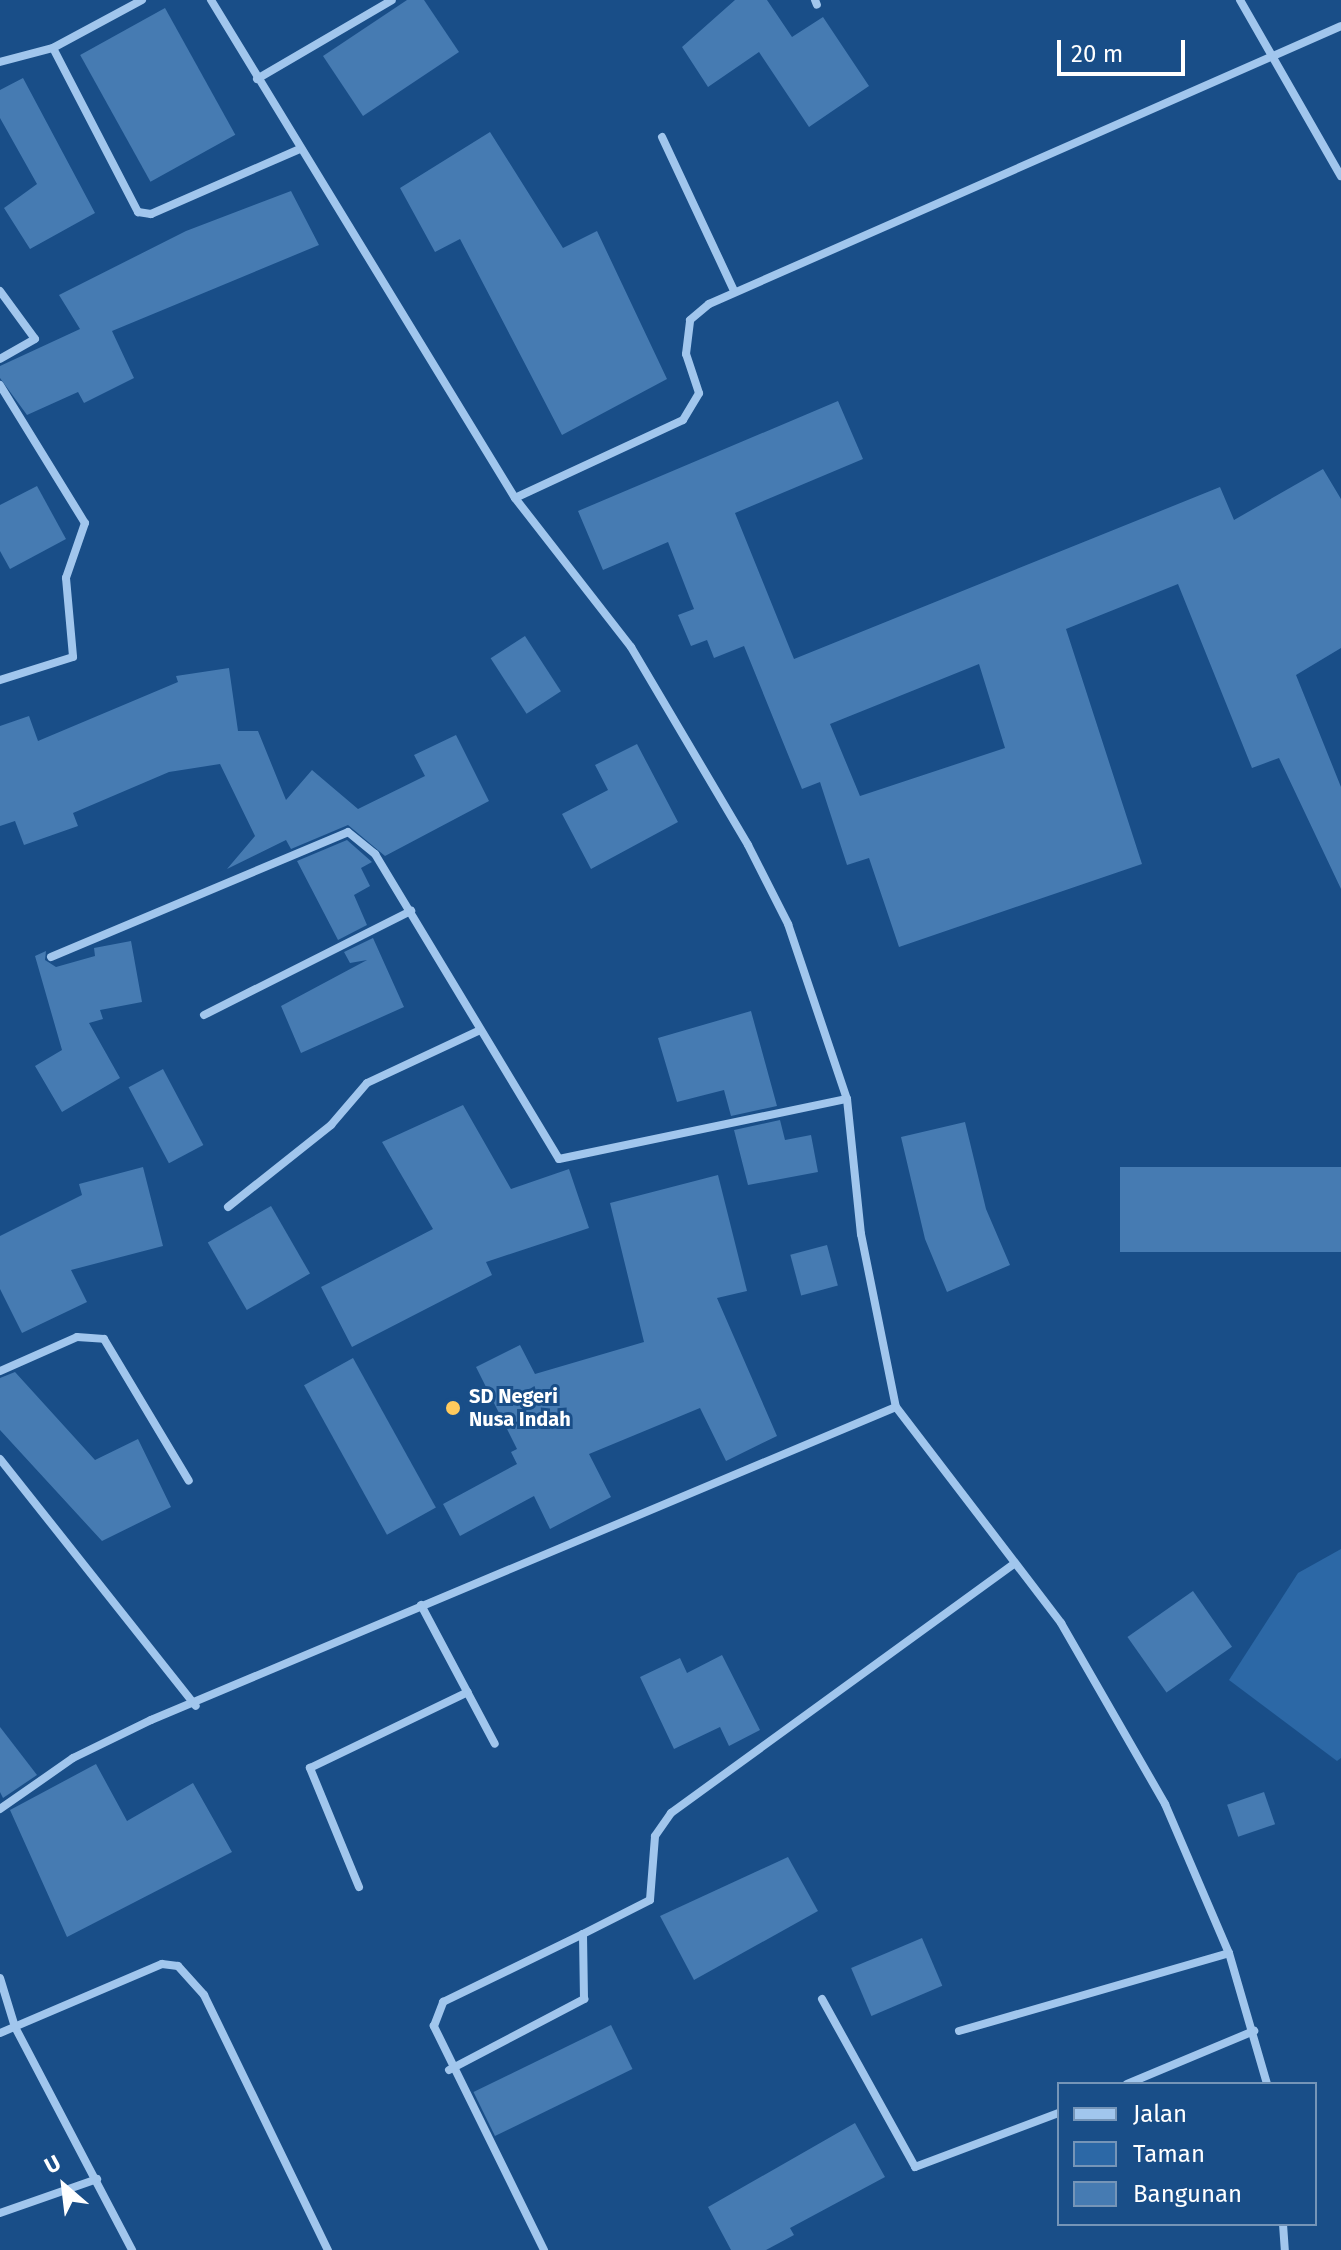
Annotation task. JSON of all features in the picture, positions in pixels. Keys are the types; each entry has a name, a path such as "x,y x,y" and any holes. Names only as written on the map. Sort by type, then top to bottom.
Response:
{"street":[{"path":"0,62 53,48 142,0"},
{"path":"211,0 515,498 631,647 748,845 788,924 847,1099 861,1234 896,1407 1098,1684 1165,1804 1229,1953 1267,2082"},
{"path":"257,79 392,0"},
{"path":"1240,0 1268,58 1341,176"},
{"path":"515,498 683,420 699,393 686,354 690,320 734,291 1341,26"},
{"path":"53,48 138,212 151,214 300,149"},
{"path":"662,137 734,291"},
{"path":"0,291 35,339 0,359"},
{"path":"0,385 85,523 66,578 73,657 0,680"},
{"path":"51,957 348,832 375,854 411,911 478,1031 559,1159 847,1099"},
{"path":"204,1015 411,911"},
{"path":"228,1207 331,1125 367,1083 478,1031"},
{"path":"0,1371 77,1337 104,1339 189,1481"},
{"path":"0,1809 73,1758 421,1605 896,1407"},
{"path":"0,1459 196,1706"},
{"path":"544,2250 449,2070 434,2026 443,2002 650,1900 655,1836 671,1813 1012,1565"},
{"path":"421,1605 495,1744"},
{"path":"359,1887 310,1768 468,1692"},
{"path":"449,2070 575,2009 587,1987 583,1934"},
{"path":"959,2031 1229,1953"},
{"path":"0,2033 162,1964 178,1966 204,1995 328,2250"},
{"path":"0,1978 15,2027 132,2250"},
{"path":"822,1999 915,2167 1057,2114"},
{"path":"1132,2082 1254,2031"},
{"path":"0,2213 97,2179"},
{"path":"1283,2226 1285,2250"}],"green space":[{"path":"1341,1549 1341,1758 1337,1761 1229,1680 1298,1573"}],"building":[{"path":"407,0 424,0 459,52 363,116 323,56"},
{"path":"735,0 767,0 792,37 823,17 869,86 809,127 759,52 708,87 682,47"},
{"path":"165,8 235,135 150,182 80,55"},
{"path":"23,78 95,213 30,249 4,208 37,184 0,118 0,90"},
{"path":"490,132 563,248 597,231 667,379 562,435 460,239 435,252 400,188"},
{"path":"291,191 319,245 112,331 134,378 84,403 78,392 27,415 0,378 0,366 80,329 59,295 186,231"},
{"path":"838,401 863,459 735,513 794,659 1220,487 1234,520 1323,469 1341,499 1341,648 1296,675 1341,787 1341,889 1279,758 1252,768 1178,584 1066,629 1142,864 899,947 869,858 847,865 820,782 802,789 744,646 714,658 707,640 691,646 678,615 694,609 668,542 603,570 578,511","holes":["979,664 1005,748 860,796 830,724"]},
{"path":"37,486 66,539 10,569 0,551 0,505"},
{"path":"525,636 561,691 527,714 491,658"},
{"path":"229,668 238,731 258,731 286,800 312,770 358,809 425,776 414,755 456,735 489,801 385,856 348,825 291,849 286,840 227,869 255,836 220,764 169,772 73,813 78,826 24,845 15,821 0,826 0,726 29,716 38,741 178,682 176,676"},
{"path":"637,744 678,822 591,869 562,814 608,790 595,765"},
{"path":"347,840 372,862 361,868 370,886 354,895 367,925 338,940 297,861"},
{"path":"373,938 404,1007 301,1053 281,1006 367,960 350,963 344,952"},
{"path":"131,941 142,1002 100,1010 103,1019 89,1023 120,1078 62,1112 35,1066 62,1050 35,956 46,951 45,960 56,967 95,956 94,948"},
{"path":"751,1011 777,1106 731,1116 724,1090 677,1102 658,1038"},
{"path":"163,1069 203,1145 169,1163 129,1087"},
{"path":"463,1105 511,1189 569,1169 589,1228 486,1262 492,1275 352,1347 321,1287 433,1229 382,1142"},
{"path":"780,1120 785,1140 811,1135 818,1172 748,1185 734,1130"},
{"path":"965,1122 986,1209 1010,1265 947,1292 925,1239 901,1137"},
{"path":"143,1167 163,1246 71,1270 87,1302 22,1333 0,1289 0,1236 82,1195 79,1184"},
{"path":"1120,1167 1341,1167 1341,1252 1120,1252"},
{"path":"718,1175 747,1291 717,1298 777,1436 726,1461 700,1408 589,1454 611,1497 550,1529 534,1496 460,1536 443,1504 517,1464 511,1452 517,1449 476,1367 520,1345 535,1374 644,1342 610,1203"},
{"path":"271,1206 310,1274 247,1310 208,1242"},
{"path":"827,1245 838,1286 801,1295 790,1255"},
{"path":"353,1358 436,1508 387,1535 304,1385"},
{"path":"15,1372 95,1460 138,1439 171,1507 102,1541 0,1430 0,1378"},
{"path":"1193,1591 1232,1647 1166,1693 1127,1637"},
{"path":"722,1655 760,1730 729,1746 720,1727 674,1749 640,1677 680,1658 687,1673"},
{"path":"0,1727 37,1775 3,1798 0,1792"},
{"path":"96,1764 127,1821 193,1783 232,1852 67,1937 10,1810"},
{"path":"1264,1792 1275,1824 1238,1837 1227,1805"},
{"path":"788,1857 818,1911 694,1980 660,1916"},
{"path":"922,1938 942,1986 871,2016 851,1968"},
{"path":"611,2025 632,2069 495,2136 473,2092"},
{"path":"855,2123 885,2177 790,2228 794,2235 766,2250 731,2250 708,2207"}],"place":[{"name":"SD Negeri Nusa Indah","path":"453,1408"}]}
